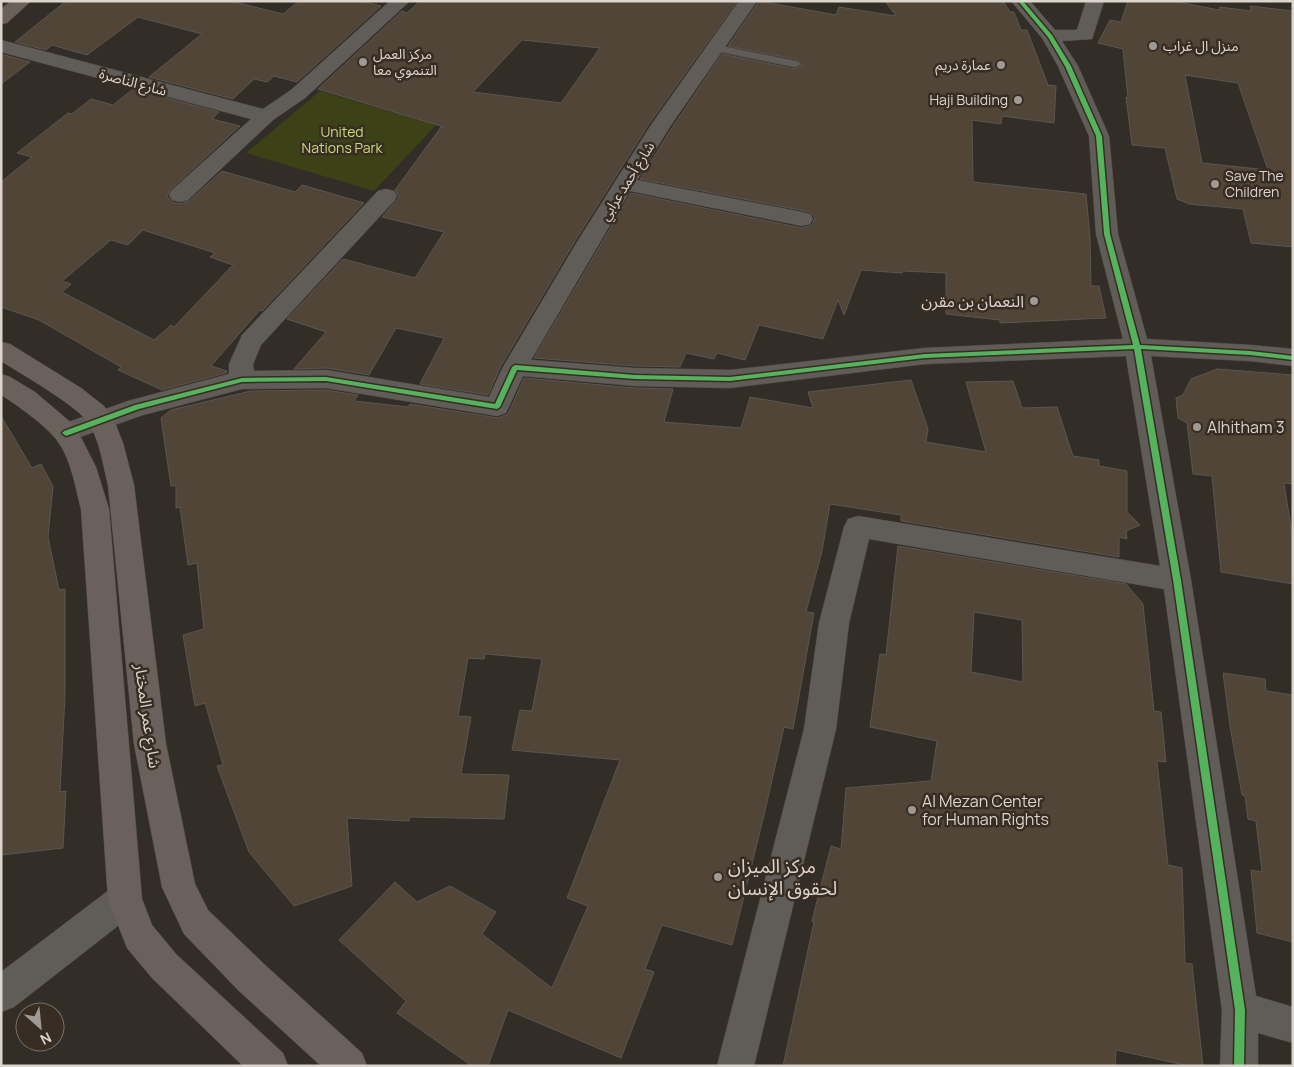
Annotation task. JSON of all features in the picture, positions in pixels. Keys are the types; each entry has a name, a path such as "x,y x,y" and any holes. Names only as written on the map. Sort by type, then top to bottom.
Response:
{"main road":[{"path":"1,19 22,1"},
{"name":"شارع عمر المختار","path":"1,350 72,394 101,420 110,443 121,485 150,744 179,887 196,922 251,977 349,1066"},
{"path":"1,383 26,398 66,432 83,467 95,509 125,899 139,936 164,966 270,1066"}],"street":[{"path":"180,195 266,116 298,94 401,1"},
{"name":"شارع أحمد عرابي","path":"242,380 326,379 497,407 515,367 588,242 662,126 748,1"},
{"path":"1020,1 1050,36 1068,66 1098,136 1107,234 1137,348 1177,580 1240,1010 1239,1066"},
{"path":"1050,36 1086,35 1095,1"},
{"name":"شارع الناصرة","path":"1,46 214,104 266,116"},
{"path":"625,184 802,220"},
{"path":"66,432 137,407 242,380 241,364 251,341 386,196"},
{"path":"515,367 635,377 730,379 925,356 1137,348 1250,353 1293,358"},
{"path":"735,1066 820,729 834,622 858,527 1177,580"},
{"path":"1,994 125,899"},
{"path":"1240,1010 1293,1026"}],"lane":[{"path":"716,48 795,64"}],"green space":[{"name":"United Nations Park","path":"320,91 436,125 374,191 246,153"}],"building":[{"path":"66,1 230,1 283,14 299,1 362,1 381,6 297,82 274,76 267,82 254,79 233,99 149,77 202,34 138,17 87,55 52,45 46,50 15,42"},
{"path":"420,1 737,1 649,124 575,241 501,366 488,395 420,384 444,338 396,328 369,375 326,368 294,369 326,332 287,319 343,259 415,278 444,232 382,217 399,197 395,190 441,127 444,127 318,89 402,11 407,13","holes":["522,40 600,48 561,103 473,92"]},
{"path":"759,1 836,15 839,7 896,16 885,1 1003,1 1010,12 1014,12 1021,30 1027,30 1048,85 1056,86 1054,123 1002,116 1001,124 972,120 973,182 1086,194 1090,238 1091,286 1099,286 1106,318 1000,323 1000,320 946,314 946,273 903,271 902,273 861,270 844,315 838,300 823,339 759,325 745,360 717,353 714,359 686,353 680,367 635,366 534,358 631,193 802,228 812,225 815,218 810,212 640,179 722,54 795,69 803,65 795,59 728,46"},
{"path":"1128,1 1173,1 1219,10 1220,7 1251,11 1250,6 1293,11 1293,247 1251,243 1243,209 1189,204 1177,199 1165,148 1132,145 1123,49 1098,43 1110,20 1121,22","holes":["1185,75 1238,83 1268,170 1202,163"]},
{"path":"1,54 30,62 1,84"},
{"path":"133,89 219,112 212,119 240,126 171,189 167,196 172,202 180,204 189,201 222,171 295,192 302,185 364,203 262,311 260,310 211,366 227,371 226,373 162,390 118,370 121,367 39,320 1,307 1,182 32,157 17,153 68,113 72,114 91,99 113,105","holes":["143,230 215,253 210,257 233,265 174,327 171,325 154,340 62,292 71,284 62,281 111,240 128,245"]},
{"path":"1217,369 1293,375 1293,484 1284,483 1293,540 1293,584 1221,572 1212,476 1193,474 1187,423 1178,418 1176,398 1183,395 1191,379"},
{"path":"524,378 635,388 673,389 664,422 741,428 750,397 813,408 808,392 911,380 928,429 926,442 986,452 966,382 1013,381 1022,408 1057,407 1073,456 1099,460 1099,466 1127,471 1127,512 1140,525 1126,531 1127,539 1119,537 1119,557 901,521 901,515 830,504 822,551 806,612 814,613 793,729 784,727 732,945 662,925 645,969 654,972 621,1058 508,1010 488,1066 472,1066 397,1013 406,1001 339,940 395,882 417,902 450,886 496,912 482,934 552,988 588,906 567,898 620,760 512,750 520,710 532,711 542,659 485,654 484,659 468,658 458,716 471,717 461,774 509,775 504,819 410,817 409,821 347,818 352,886 294,906 249,852 217,766 223,765 205,703 195,706 183,635 204,629 197,563 188,565 180,507 176,508 176,485 171,486 161,418 171,410 251,391 326,390 358,395 354,401 408,407 410,404 498,418 508,414"},
{"path":"1,416 32,468 41,464 53,486 48,537 59,590 65,589 65,695 60,792 66,791 63,848 1,855"},
{"path":"898,546 1126,584 1143,604 1154,711 1161,712 1166,762 1157,761 1168,865 1182,868 1185,963 1192,964 1203,1066 1189,1066 1116,1050 1115,1066 783,1066 814,922 812,921 831,846 841,849 846,788 931,781 937,741 870,727 880,654 886,655","holes":["974,612 1022,620 1023,682 971,672"]},
{"path":"1223,673 1265,679 1266,691 1293,695 1293,942 1257,933 1251,870 1262,872 1256,821 1248,819 1245,796 1242,795"}],"cycle path":[{"path":"1020,1 1050,36 1068,66 1099,136 1107,234 1137,347 1177,580 1240,1010 1239,1066"},
{"path":"66,433 137,407 242,380 326,379 497,407 515,367 635,377 730,379 925,356 1137,347 1250,353 1293,358"}],"place":[{"name":"منزل ال غراب","path":"1153,46"},
{"name":"مركز العمل التنموي معا","path":"363,62"},
{"name":"عمارة دريم","path":"1001,65"},
{"name":"Haji Building","path":"1018,100"},
{"name":"Save The Children","path":"1215,184"},
{"name":"النعمان بن مقرن","path":"1034,301"},
{"name":"Alhitham 3","path":"1197,427"},
{"name":"Al Mezan Center for Human Rights","path":"912,810"},
{"name":"مركز الميزان لحقوق الإنسان","path":"718,877"}]}
